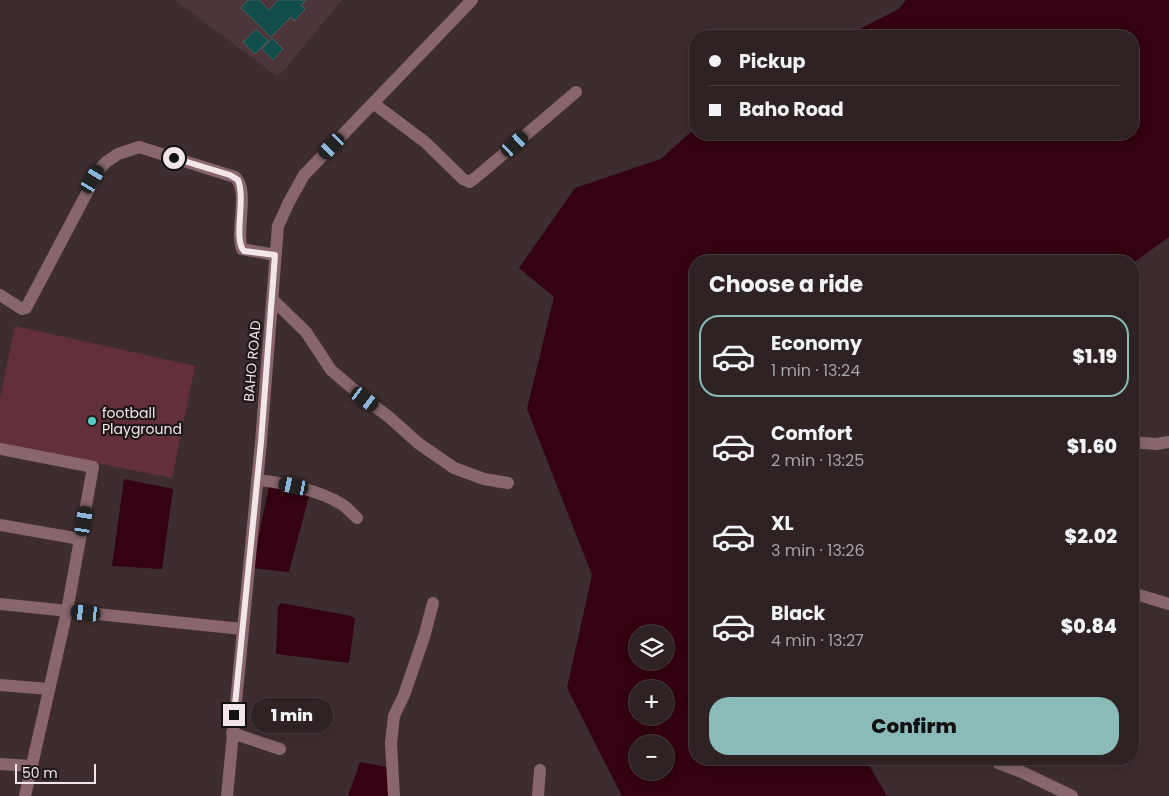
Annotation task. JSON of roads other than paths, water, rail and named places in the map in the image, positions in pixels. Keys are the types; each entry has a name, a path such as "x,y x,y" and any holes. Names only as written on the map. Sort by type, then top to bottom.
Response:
{"street":[{"name":"BAHO ROAD","path":"227,796 257,480 278,226 304,175 472,0"},
{"path":"373,103 425,142 463,179 469,182 576,92"},
{"path":"0,295 22,309 26,308 99,170 106,162 118,154 139,147 230,175 238,180 242,198 241,247 244,251 275,255"},
{"path":"272,299 306,332 331,370 365,399 389,416 418,443 454,468 484,479 508,483"},
{"path":"1139,443 1156,444 1169,442"},
{"path":"0,450 93,467 67,611 26,796"},
{"path":"257,480 294,486 312,492 343,505 357,518"},
{"path":"0,525 80,539"},
{"path":"1139,596 1169,604"},
{"path":"394,796 391,743 394,716 404,695 433,603"},
{"path":"0,604 242,629"},
{"path":"0,685 49,688"},
{"path":"232,732 280,749"},
{"path":"0,764 32,766"},
{"path":"1003,765 1072,796"},
{"path":"538,796 540,770"}],"place":[{"name":"football Playground","path":"92,421"}]}
